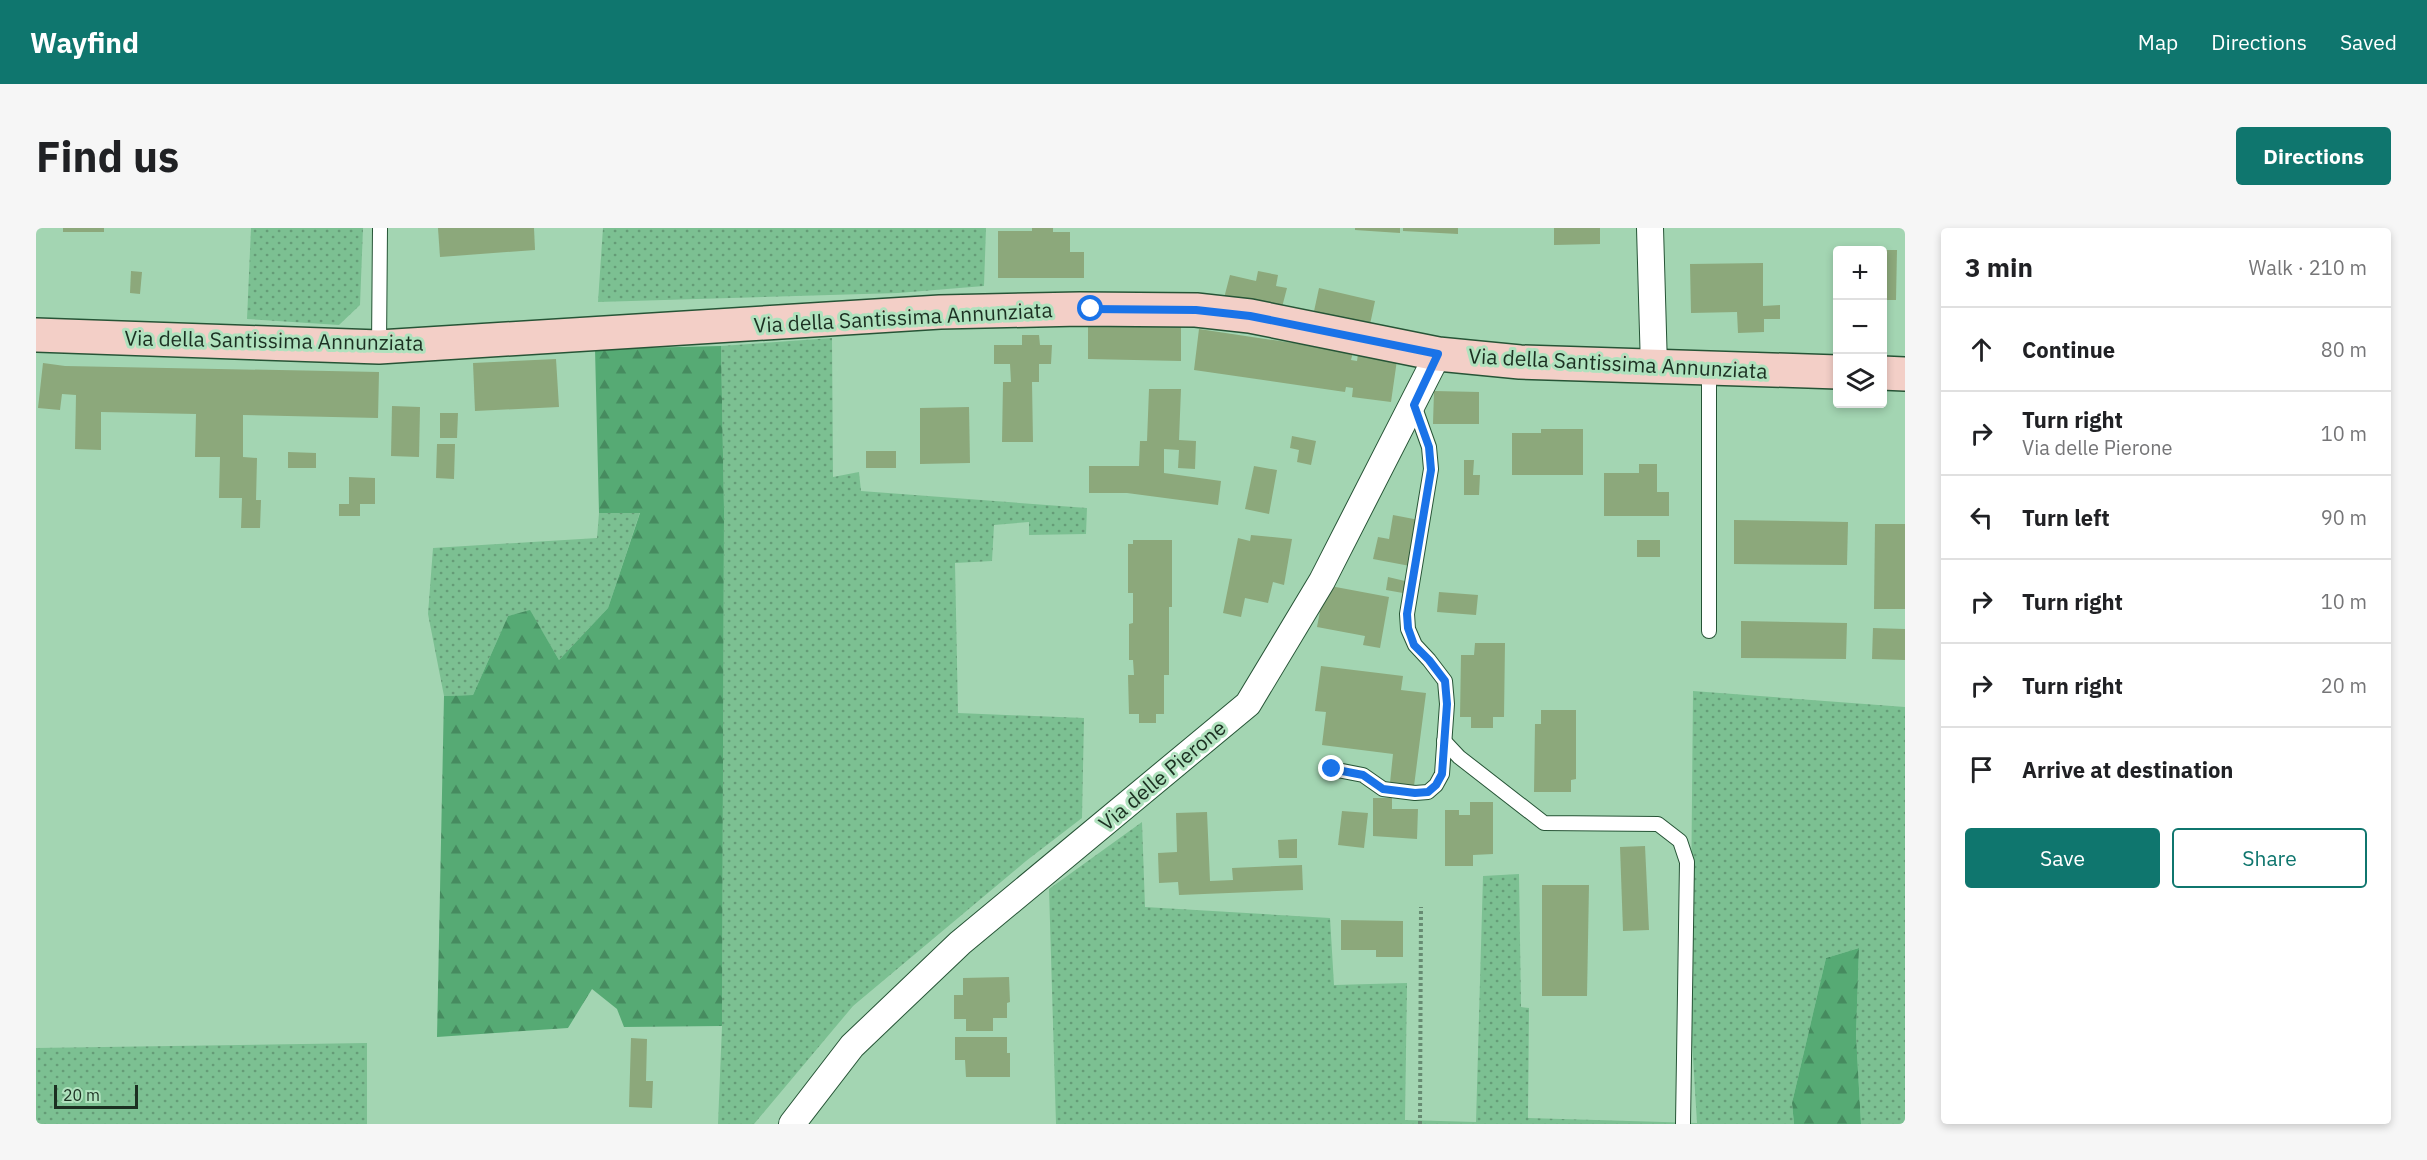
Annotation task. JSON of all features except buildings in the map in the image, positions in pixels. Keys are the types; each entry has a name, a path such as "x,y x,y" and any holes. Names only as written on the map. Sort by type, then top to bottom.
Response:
{"street":[{"path":"1650,228 1654,367"},
{"name":"Via della Santissima Annunziata","path":"36,335 379,347 929,312 1080,309 1196,310 1250,316 1438,354 1520,362 1833,372"},
{"name":"Via delle Pierone","path":"792,1124 852,1046 960,943 1248,704 1322,581 1414,405 1438,354"},
{"path":"1887,373 1905,374"}],"lane":[{"path":"379,347 380,228"},
{"path":"1709,369 1709,631"},
{"path":"1332,769 1363,775 1383,789 1415,793 1428,792 1436,785 1442,774 1447,704 1445,681 1414,645 1408,628 1407,614 1431,470 1429,447 1414,405"},
{"path":"1444,741 1459,757 1544,823 1658,824 1680,842 1687,862 1683,1124"}],"path":[{"path":"1420,1124 1421,907"}],"green space":[{"path":"251,228 363,228 360,305 339,325 247,319"},
{"path":"603,228 986,228 984,286 898,293 598,302"},
{"path":"832,338 833,477 859,472 861,491 1087,508 1086,534 1029,535 1029,522 994,525 992,561 955,563 958,713 1084,718 1082,818 1026,861 853,1006 754,1124 718,1124 722,1026 724,510 721,346"},
{"path":"721,346 724,510 722,1026 624,1027 617,1009 592,989 568,1028 437,1037 444,696 473,695 508,616 530,610 559,660 608,608 640,513 599,513 595,349"},
{"path":"640,512 608,608 559,660 530,611 508,616 473,695 444,696 428,614 433,548 597,538 599,513"},
{"path":"1693,691 1905,707 1905,1124 1861,1124 1856,1035 1859,948 1826,958 1792,1103 1794,1124 1056,1124 1049,889 1142,822 1145,907 1330,918 1334,985 1407,983 1405,1120 1476,1122 1483,876 1519,874 1521,1007 1529,1008 1528,1118 1697,1123 1690,1009"},
{"path":"1859,948 1856,1035 1861,1124 1794,1124 1792,1103 1826,958"},
{"path":"367,1043 367,1124 36,1124 36,1048"}],"route":[{"path":"1091,309 1196,310 1250,316 1438,354 1414,405 1429,447 1431,470 1407,614 1408,628 1414,645 1445,681 1447,704 1442,774 1436,785 1428,792 1415,793 1383,789 1363,775 1332,769"}]}
